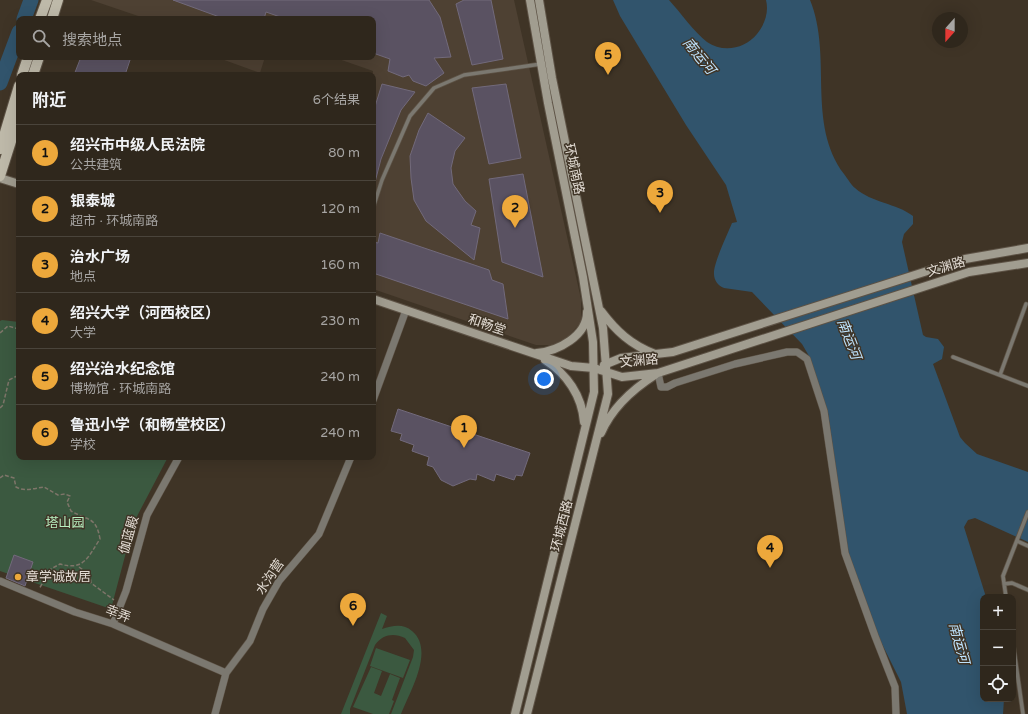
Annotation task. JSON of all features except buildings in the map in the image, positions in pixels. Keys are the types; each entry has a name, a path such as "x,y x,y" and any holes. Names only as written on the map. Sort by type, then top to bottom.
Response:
{"main road":[{"path":"41,16 47,0"},
{"path":"53,16 58,0"},
{"name":"环城南路","path":"530,0 540,64 587,300 593,342"},
{"name":"环城南路","path":"539,0 605,342"},
{"path":"23,72 27,60"},
{"path":"34,72 38,60"},
{"path":"0,150 16,96"},
{"path":"16,126 0,177 16,183"},
{"name":"文渊路","path":"594,368 621,358 673,352 965,259 1028,248"},
{"name":"文渊路","path":"594,368 622,377 658,373 969,272 1028,263"},
{"name":"和畅堂","path":"376,300 571,366 594,368"},
{"path":"534,354 547,352 563,346 576,336 587,316 587,300"},
{"path":"600,310 612,326 625,338 639,348 658,354"},
{"name":"环城西路","path":"515,714 594,392 593,342"},
{"name":"环城西路","path":"527,714 608,394 605,342"},
{"path":"534,354 553,365 564,376 576,393 583,408 584,423 582,442"},
{"path":"595,446 613,412 625,398 644,382 658,373"}],"street":[{"path":"376,392 406,310"},
{"path":"658,373 661,387 667,387 674,383 735,364 787,352 797,352 807,359 824,412 845,553 875,636 896,687 896,714"},
{"name":"伽蓝殿","path":"113,624 121,604 147,515 177,460"},
{"name":"水沟营","path":"215,714 226,672 250,641 263,609 279,581 319,534 350,460"},
{"name":"幸弄","path":"0,581 38,597 113,624 226,672"}],"lane":[{"path":"376,200 393,153 410,116 434,88 464,75 550,62"},
{"path":"1000,375 1028,298"},
{"path":"953,357 1028,386"},
{"path":"1006,594 1003,576 1028,512"},
{"path":"1017,541 1028,546"},
{"path":"1004,584 1012,583 1028,590"},
{"path":"1016,664 1023,714"}],"path":[{"path":"0,333 8,326 16,328"},
{"path":"0,408 3,405 9,380 16,376"},
{"path":"0,478 4,475 14,478 16,487 20,489 34,490 44,487 58,495 65,494 70,496 67,502 71,511 89,518 98,526 100,539 85,561 79,566 70,567 60,564 51,569 39,587 38,597"},
{"path":"79,566 90,575 91,583 121,604"}],"shaded area":[{"path":"91,0 514,0 581,299 581,322 569,336 556,345 536,345 376,290 376,72 342,60 376,60 376,16 138,16"},
{"path":"224,60 264,60 260,72"}],"green space":[{"name":"塔山园","path":"0,321 16,322 16,460 166,460 134,522 111,609 0,571"},
{"path":"381,613 387,616 382,629 394,626 409,628 418,639 421,649 421,660 414,683 401,714 391,714 413,657 414,650 405,638 397,635 385,637 378,641 375,645 350,709 350,714 341,714"},
{"path":"376,648 410,660 403,678 370,666"},
{"path":"371,667 382,671 374,693 381,696 390,674 400,678 392,700 394,701 389,714 373,714 353,707"}],"water":[{"name":"南运河","path":"613,0 669,0 707,42 720,48 734,48 746,43 757,34 766,18 766,0 810,0 817,21 820,44 823,111 826,133 833,154 844,174 855,188 869,197 899,208 913,216 913,224 904,234 902,242 923,335 938,339 944,347 942,359 933,364 960,437 977,454 1028,472 1028,542 975,518 968,520 964,527 985,594 980,594 980,702 1004,702 1003,714 907,714 901,682 876,632 848,555 828,413 809,356 802,344 752,292 724,288 716,281 714,269 718,256 732,223 737,222 726,185 686,125 620,16"}],"waterway":[{"path":"25,16 31,0"},
{"path":"0,83 16,40"}],"place":[{"name":"绍兴治水纪念馆","path":"608,75"},
{"name":"治水广场","path":"660,213"},
{"name":"银泰城","path":"515,228"},
{"name":"绍兴市中级人民法院","path":"464,448"},
{"name":"绍兴大学（河西校区）","path":"770,568"},
{"name":"章学诚故居","path":"18,577"},
{"name":"鲁迅小学（和畅堂校区）","path":"353,626"}]}
